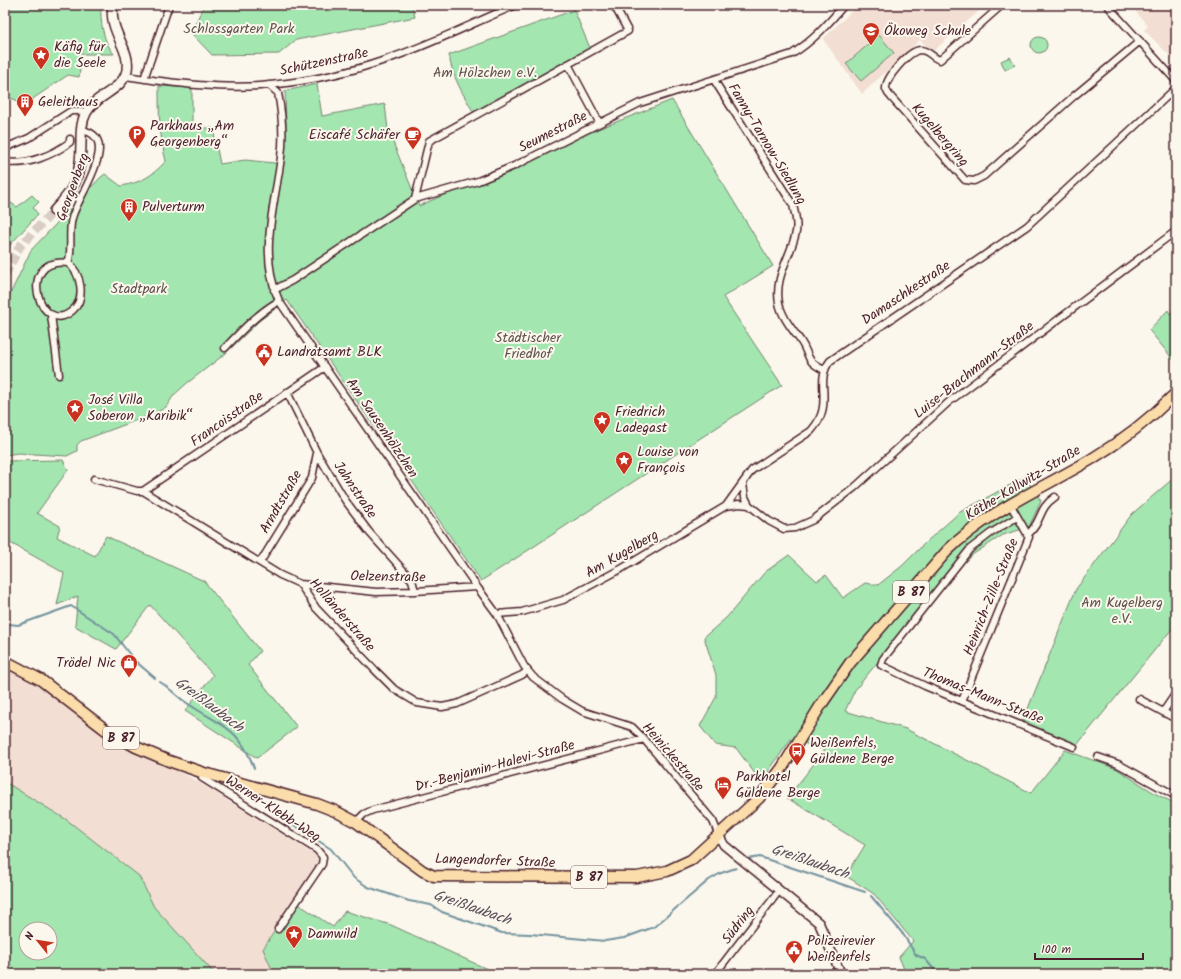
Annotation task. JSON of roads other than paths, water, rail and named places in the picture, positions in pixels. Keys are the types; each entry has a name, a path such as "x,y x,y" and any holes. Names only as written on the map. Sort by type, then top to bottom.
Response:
{"main road":[{"path":"54,211 70,193 77,181 80,167 81,130 86,113 96,99 117,86 125,76 127,59 114,28 112,5"},
{"name":"Käthe-Kollwitz-Straße","path":"719,836 768,786 850,663 936,563 962,536 1010,504 1111,447 1145,422 1176,393"},
{"name":"Langendorfer Straße","path":"5,661 41,680 106,730 152,754 204,773 317,804 356,822 423,871 440,877 637,877 667,871 687,863 719,836"}],"street":[{"path":"144,79 169,5"},
{"name":"Schützenstraße","path":"125,76 229,86 269,85 321,78 386,60 516,5"},
{"path":"415,199 429,141 628,31 614,5"},
{"name":"Seumestraße","path":"274,290 299,276 415,199 478,181 514,166 640,103 792,54 806,46 819,34 844,5"},
{"name":"Kugelbergring","path":"1002,5 940,60 926,51 922,50 913,53 895,71 886,86 886,90 891,97 965,180 974,181 984,176 1074,96 1140,41"},
{"path":"1117,5 1109,8 1176,81"},
{"path":"568,64 600,122"},
{"name":"Fanny-Tarnow-Siedlung","path":"714,80 792,205 796,217 796,231 778,284 779,304 786,320 802,343 808,359 813,364 824,370"},
{"name":"Am Sausenhölzchen","path":"269,85 278,93 283,126 282,155 271,214 268,247 270,274 274,290 279,301 497,614"},
{"name":"Damaschkestraße","path":"824,370 830,361 851,345 1027,226 1176,88"},
{"path":"5,148 29,138 72,111 78,110 86,113"},
{"name":"Georgenberg","path":"68,263 72,218 93,172 99,151 98,141 95,137 88,131 81,130"},
{"path":"5,162 14,164 22,163 42,157 65,146 70,142 70,139"},
{"name":"Luise-Brachmann-Straße","path":"749,505 769,521 784,529 795,528 813,520 854,488 950,401 1176,231"},
{"path":"52,263 68,263 74,269 78,280 81,292 79,300 69,313 62,316 52,315 44,310 40,302 38,290 41,271 52,263"},
{"path":"226,348 240,332 268,307 279,301"},
{"path":"52,315 59,375"},
{"name":"Francoisstraße","path":"143,491 326,367"},
{"path":"749,505 745,497 743,484 752,470 810,431 817,424 824,405 824,370"},
{"name":"Jahnstraße","path":"287,392 317,453 345,500 368,532 412,580 415,591"},
{"name":"Arndtstraße","path":"260,561 312,478 317,453"},
{"name":"Holländerstraße","path":"94,479 137,491 143,491 280,574 300,584 316,608 375,670 394,689 417,703 442,707 457,704 522,675 527,671"},
{"name":"Am Kugelberg","path":"497,614 522,612 563,600 621,569 726,506 743,484"},
{"path":"1027,535 1036,526 1046,503 1055,498"},
{"path":"726,506 739,504 749,505"},
{"name":"Heinrich-Zille-Straße","path":"962,701 1029,537 1010,504"},
{"name":"Thomas-Mann-Straße","path":"1017,517 991,533 970,549 883,659 881,666 1074,747"},
{"name":"Oelzenstraße","path":"300,584 376,592 477,587"},
{"name":"Heinickestraße","path":"497,614 527,671 562,699 582,711 632,727 644,739 713,821 719,836"},
{"path":"1163,712 1176,694"},
{"path":"1139,699 1176,719"},
{"name":"Dr.-Benjamin-Halevi-Straße","path":"356,822 364,814 373,810 644,739"},
{"path":"1098,757 1118,764 1176,796"},
{"name":"Werner-Klebb-Weg","path":"204,773 202,778 318,850 323,857 322,864 278,930"},
{"path":"719,836 724,844 819,923 841,974"},
{"name":"Südring","path":"716,974 779,890"}],"waterway":[{"name":"Greißlaubach","path":"5,621 9,624 18,625 71,606 114,634 134,660 155,678"},
{"name":"Greißlaubach","path":"160,682 183,701 227,728 235,735 242,743 254,768"},
{"name":"Greißlaubach","path":"280,816 331,849 354,878 368,887 409,901 431,905 442,912 502,933 605,941 624,938 654,927 709,880 721,873 736,868"},
{"name":"Greißlaubach","path":"748,859 760,857 865,892"},
{"name":"Greißlaubach","path":"871,896 903,934 916,955 925,959 938,974"}],"tunnel":[{"path":"5,275 20,246 54,211"}],"place":[{"name":"Ökoweg Schule","path":"871,46"},
{"name":"Käfig für die Seele","path":"41,70"},
{"name":"Geleithaus","path":"25,117"},
{"name":"Parkhaus „Am Georgenberg“","path":"137,149"},
{"name":"Eiscafé Schäfer","path":"413,150"},
{"name":"Pulverturm","path":"129,222"},
{"name":"Landratsamt BLK","path":"264,367"},
{"name":"José Villa Soberon „Karibik“","path":"75,423"},
{"name":"Friedrich Ladegast","path":"602,435"},
{"name":"Louise von François","path":"624,475"},
{"name":"Trödel Nic","path":"129,678"},
{"name":"Weißenfels, Güldene Berge","path":"797,766"},
{"name":"Parkhotel Güldene Berge","path":"723,800"},
{"name":"Damwild","path":"294,949"},
{"name":"Polizeirevier Weißenfels","path":"794,964"}],"park label":[{"name":"Schlossgarten Park","path":"239,29"},
{"name":"Am Hölzchen e.V.","path":"485,73"},
{"name":"Stadtpark","path":"139,289"},
{"name":"Städtischer Friedhof","path":"528,346"},
{"name":"Am Kugelberg e.V.","path":"1122,612"}]}
